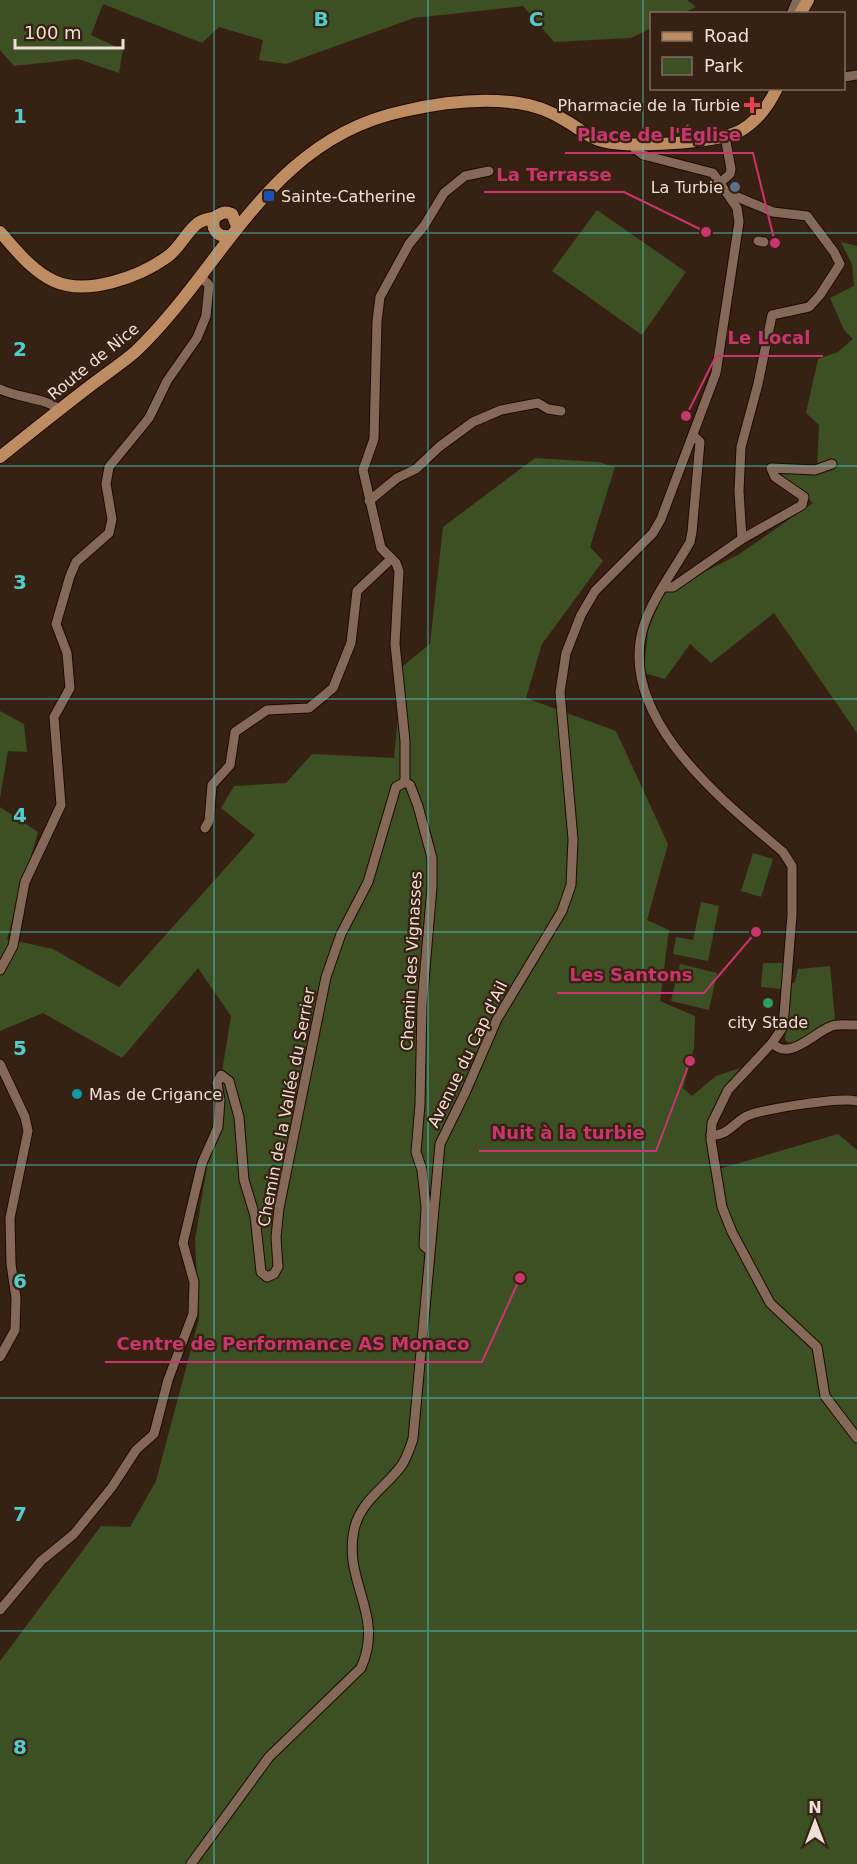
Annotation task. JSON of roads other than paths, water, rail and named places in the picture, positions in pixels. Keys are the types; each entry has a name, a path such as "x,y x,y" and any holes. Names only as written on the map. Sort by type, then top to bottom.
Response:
{"main road":[{"path":"0,232 45,276 64,285 84,288 104,285 156,263 176,249 193,228 224,225 254,206 298,161 361,124 424,107 509,102 529,105 552,113 597,140 634,144 725,136 754,121 776,90"},
{"name":"Route de Nice","path":"0,457 133,353 162,324 217,252 224,225"}],"street":[{"path":"634,144 635,149 643,154 718,179 730,174 725,136"},
{"name":"Chemin des Vignasses","path":"429,1250 424,1246 423,1239 426,1206 422,1170 416,1152 420,1104 422,1004 432,887 432,858 418,806 410,785 405,782 405,741 395,645 399,571 381,548 363,467 374,439 377,321 382,291 409,244 424,226 444,193 465,176 489,171"},
{"name":"Avenue du Cap d'Ail","path":"191,1864 257,1771 362,1668 369,1650 370,1624 352,1564 354,1529 359,1514 369,1499 402,1466 413,1439 429,1250 436,1202 435,1170 440,1144 497,1019 562,911 571,885 573,839 560,692 562,672 572,638 595,591 657,527 716,373 739,222 737,208 718,179"},
{"path":"730,197 735,196 788,216 802,215 811,219 840,264 820,295 809,307 772,315 758,384 741,447 742,539"},
{"path":"0,970 13,946 25,882 61,805 54,717 70,688 67,653 56,624 58,613 76,562 109,533 112,519 106,484 109,467 149,418 167,381 197,338 206,316 209,285 200,276"},
{"path":"0,389 13,395 54,405 59,410"},
{"path":"369,501 397,478 416,469 439,447 479,419 504,409 538,403 548,409 561,411"},
{"path":"693,435 700,442 690,542 645,622 642,637 641,681 649,705 668,737 700,778 783,852 792,866 791,923 783,1026 772,1043 728,1090 717,1109 711,1135 722,1207 732,1232 770,1303 817,1347 825,1396 857,1438"},
{"path":"665,587 673,587 742,539 805,501 804,497 775,477 771,468 815,471 832,464"},
{"path":"206,828 209,821 212,785 230,765 235,732 267,710 302,710 328,694 337,681 351,643 357,591 391,559"},
{"name":"Chemin de la Vallée du Serrier","path":"0,1610 41,1561 74,1534 112,1487 135,1450 154,1434 168,1380 193,1314 194,1282 183,1243 202,1163 218,1127 220,1100 218,1083 221,1075 229,1081 239,1117 244,1180 255,1216 261,1272 267,1276 274,1274 278,1267 276,1237 279,1208 326,977 341,934 368,882 396,788 405,782"},
{"path":"772,1043 777,1048 788,1050 832,1026 857,1025"},
{"path":"0,1064 26,1117 28,1131 10,1218 11,1264 16,1299 15,1330 0,1357"},
{"path":"711,1135 725,1133 741,1120 755,1114 833,1101 857,1101"},
{"path":"422,1170 435,1170"}],"place":[{"name":"Pharmacie de la Turbie","path":"752,105"},
{"name":"La Turbie","path":"735,187"},
{"name":"Sainte-Catherine","path":"269,196"},
{"name":"La Terrasse","path":"706,232"},
{"name":"Place de l'Église","path":"775,243"},
{"name":"Le Local","path":"686,416"},
{"name":"Les Santons","path":"756,932"},
{"name":"city Stade","path":"768,1003"},
{"name":"Nuit à la turbie","path":"690,1061"},
{"name":"Mas de Crigance","path":"77,1094"},
{"name":"Centre de Performance AS Monaco","path":"520,1278"}]}
